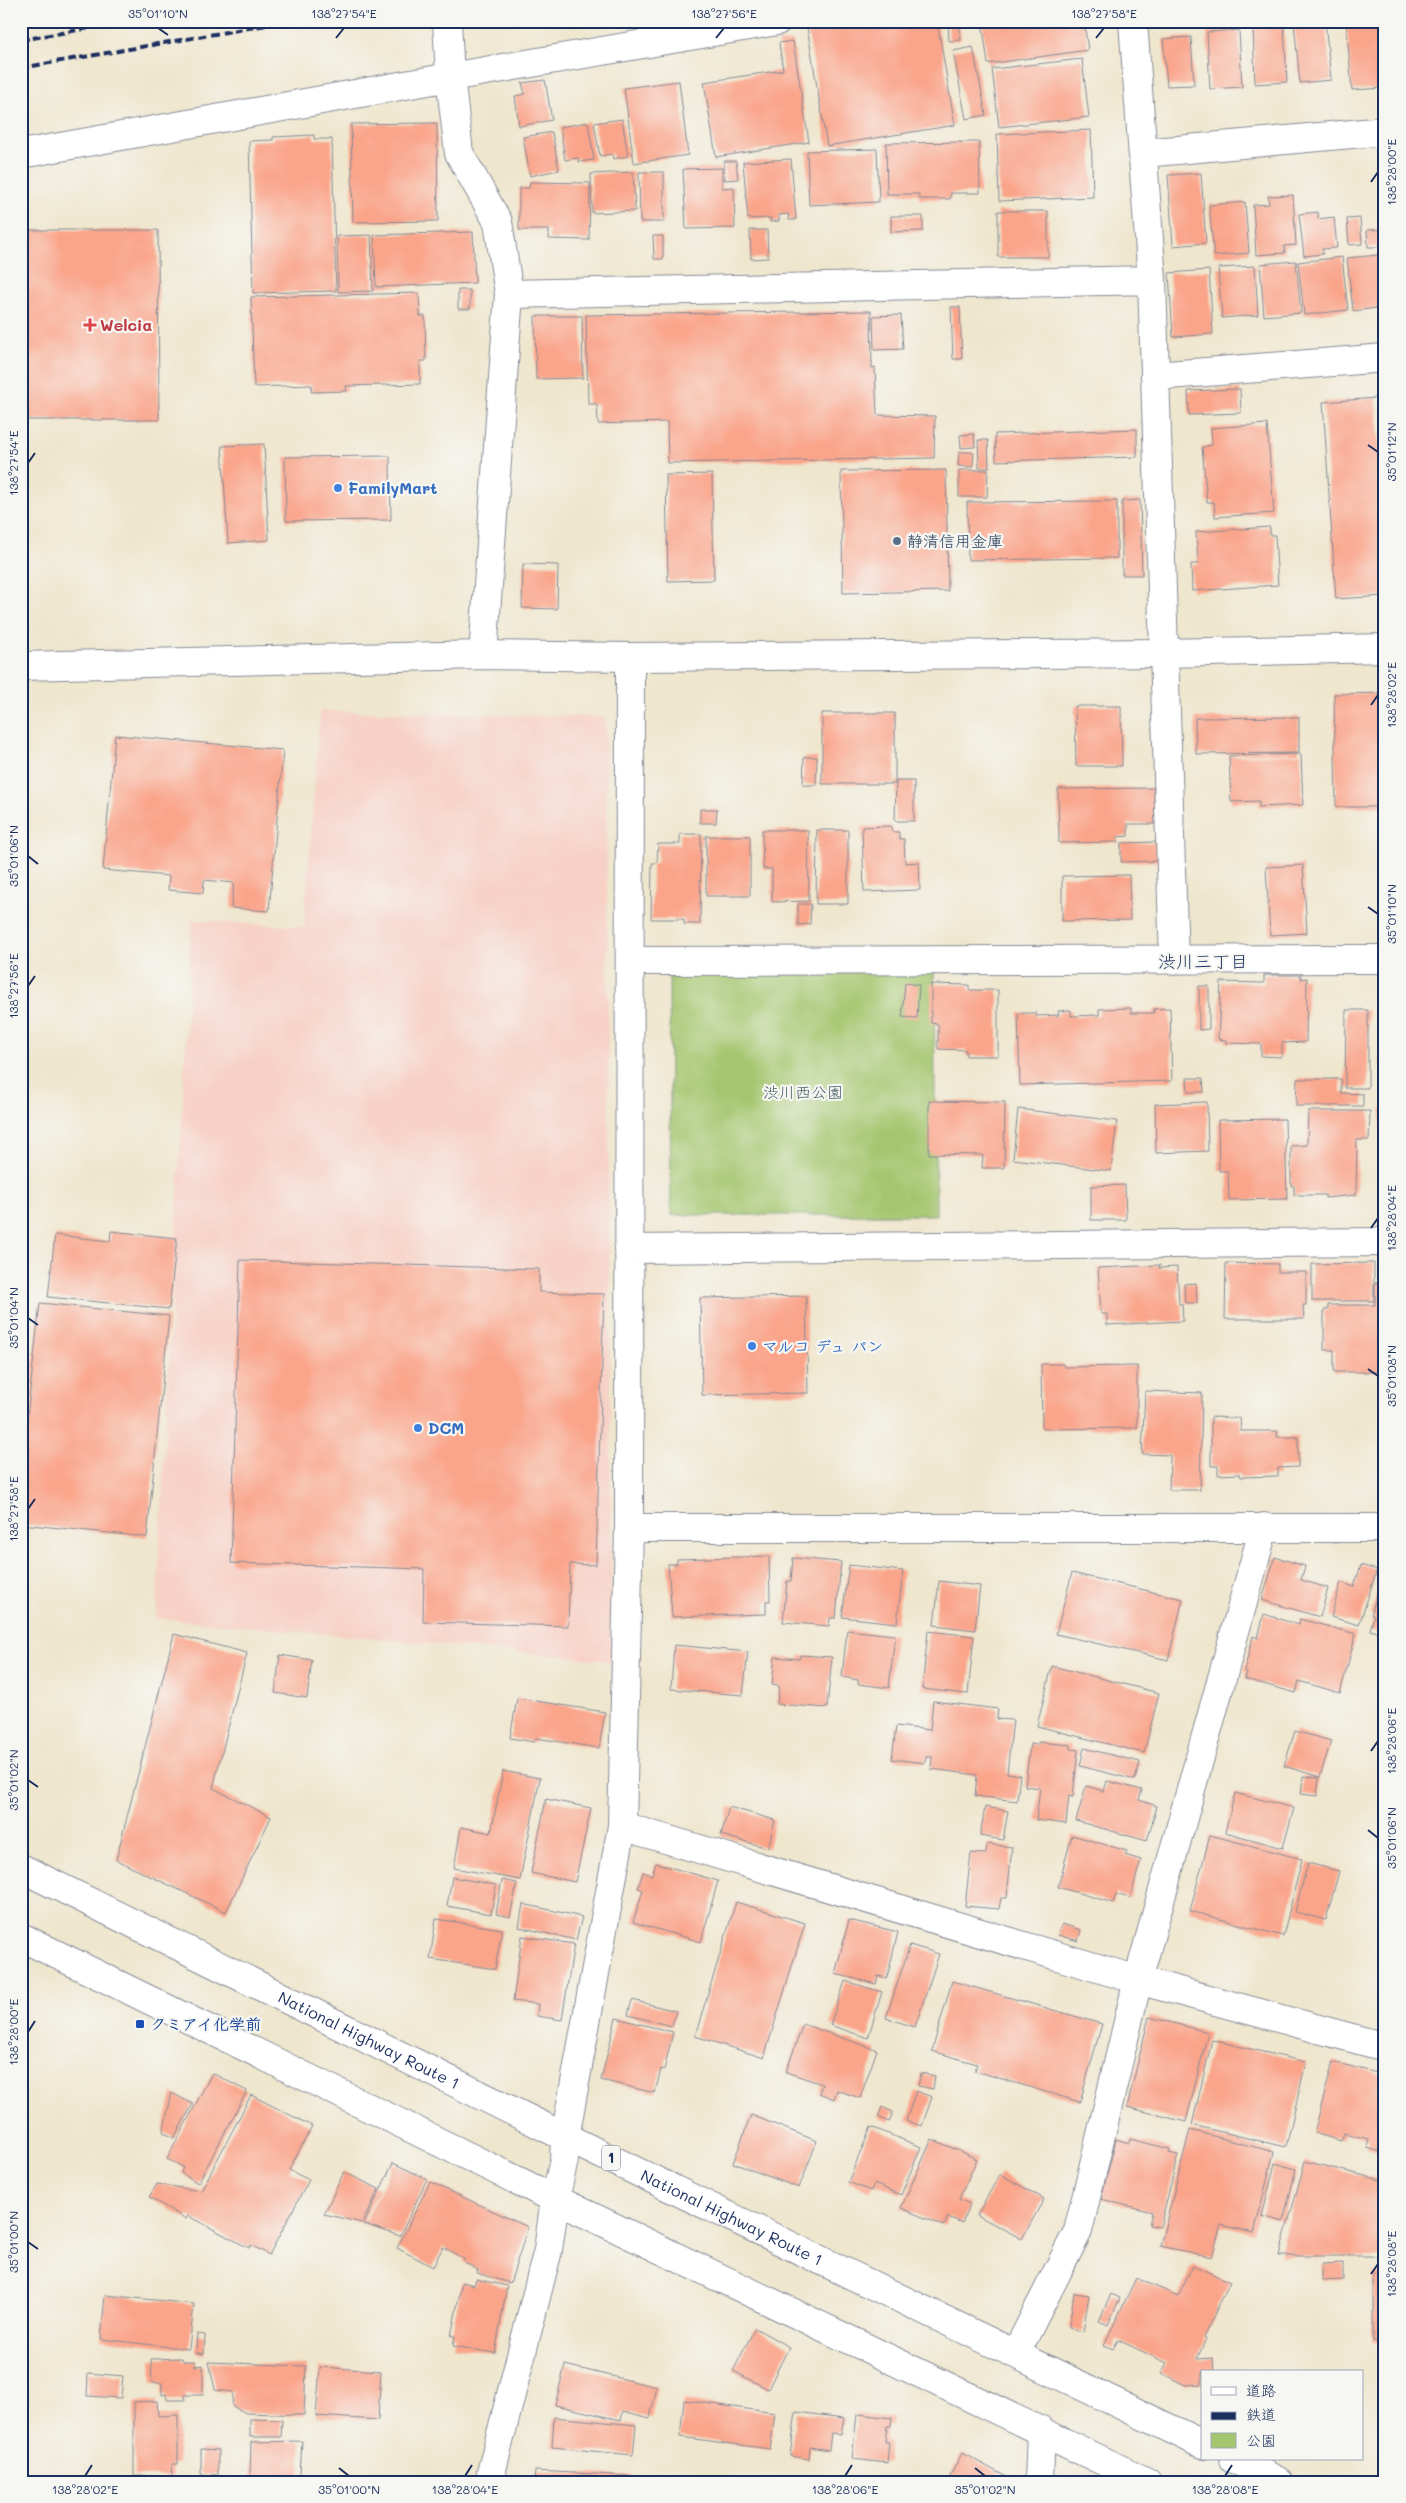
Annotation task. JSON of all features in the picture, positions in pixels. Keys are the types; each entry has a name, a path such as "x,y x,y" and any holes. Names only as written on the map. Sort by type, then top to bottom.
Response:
{"main road":[{"path":"447,21 450,77 459,153 498,222 509,294 483,655"},
{"path":"21,154 450,77 777,21"},
{"path":"1133,21 1152,280 1174,961"},
{"path":"1144,153 1385,130"},
{"path":"509,294 1152,280"},
{"path":"1155,376 1385,358"},
{"path":"21,666 483,655 630,657 1385,648"},
{"path":"492,2482 491,2473 548,2250 555,2199 564,2160 565,2137 622,1826 629,1528 630,657"},
{"path":"630,961 1385,959"},
{"path":"628,1249 1385,1242"},
{"path":"1016,2352 1078,2231 1138,1980 1264,1527"},
{"path":"629,1528 1385,1528"},
{"path":"622,1826 1138,1980 1385,2046"},
{"name":"National Highway Route 1","path":"21,1868 565,2137 1016,2352 1201,2444"},
{"path":"21,1937 555,2199 1042,2430 1147,2482"},
{"path":"1039,2482 1042,2430"},
{"path":"1236,2460 1280,2482"}],"shaded area":[{"path":"320,711 606,717 612,1661 156,1618 192,920 304,927"}],"green space":[{"name":"渋川西公園","path":"934,968 936,1215 671,1215 669,970"}],"building":[{"path":"839,21 937,21 955,125 827,146 807,27"},
{"path":"948,21 959,21 961,40 949,41"},
{"path":"982,21 1084,21 1088,50 988,64"},
{"path":"1325,21 1331,80 1300,83 1294,24"},
{"path":"1346,21 1385,21 1385,88 1352,90"},
{"path":"1284,26 1287,82 1255,84 1253,28"},
{"path":"1239,30 1242,87 1210,89 1207,32"},
{"path":"1191,37 1194,85 1167,86 1163,39"},
{"path":"793,41 809,142 716,157 704,82 783,70 779,43"},
{"path":"973,47 986,115 966,119 953,51"},
{"path":"1082,59 1089,117 999,127 992,69"},
{"path":"545,80 552,120 519,126 515,96 525,94 522,83"},
{"path":"679,81 688,155 634,163 624,88"},
{"path":"622,119 628,156 613,159 612,154 600,156 594,123"},
{"path":"588,122 594,160 579,162 578,158 565,160 560,127"},
{"path":"437,123 438,221 353,222 351,124"},
{"path":"1091,130 1093,197 999,201 997,134"},
{"path":"552,132 559,170 530,176 523,137"},
{"path":"314,135 314,139 332,139 336,291 253,293 249,141 273,140 273,137"},
{"path":"979,142 980,193 951,193 950,199 919,199 919,194 887,194 886,143"},
{"path":"877,149 879,202 809,205 807,151"},
{"path":"791,159 796,220 789,220 788,214 779,215 779,221 770,222 771,218 748,219 743,162"},
{"path":"724,161 736,161 738,179 725,180"},
{"path":"722,168 722,188 734,187 735,228 686,229 683,169"},
{"path":"633,172 635,211 592,213 591,174"},
{"path":"639,172 664,172 664,222 640,222"},
{"path":"1201,173 1206,243 1173,246 1168,175"},
{"path":"530,182 590,183 589,240 549,239 549,230 519,230 519,188 529,188"},
{"path":"1293,195 1296,245 1284,246 1285,253 1256,255 1253,205 1269,204 1268,196"},
{"path":"1245,202 1249,253 1214,256 1209,205"},
{"path":"998,211 1048,211 1048,257 998,257"},
{"path":"1318,212 1318,219 1334,217 1337,248 1322,249 1323,254 1304,256 1299,214"},
{"path":"891,216 923,216 923,231 891,232"},
{"path":"1360,218 1362,244 1349,245 1347,219"},
{"path":"1385,229 1385,247 1368,247 1367,230"},
{"name":"Welcia","path":"21,230 158,230 159,420 21,420"},
{"path":"750,230 767,230 768,258 751,259"},
{"path":"473,232 475,283 376,287 374,235"},
{"path":"371,235 373,291 338,292 337,236"},
{"path":"653,236 663,236 663,259 654,259"},
{"path":"1379,255 1385,307 1353,311 1347,258"},
{"path":"1342,257 1348,310 1304,315 1298,262"},
{"path":"1296,261 1301,313 1264,316 1260,264"},
{"path":"1255,266 1258,315 1222,318 1218,268"},
{"path":"1209,270 1213,334 1173,337 1169,273"},
{"path":"458,290 470,290 470,309 458,309"},
{"path":"419,293 420,316 425,316 426,361 420,361 420,384 346,386 347,391 311,392 312,385 254,387 251,297"},
{"path":"951,307 960,307 962,359 953,359"},
{"path":"871,311 872,368 875,367 877,415 935,416 934,458 668,463 667,422 598,424 597,404 588,404 586,315"},
{"path":"901,315 903,349 874,350 873,316"},
{"path":"535,316 582,316 583,378 536,379"},
{"path":"1240,389 1241,413 1189,415 1188,391"},
{"path":"1376,398 1385,527 1385,596 1336,599 1323,402"},
{"path":"1267,424 1274,513 1215,517 1214,502 1207,502 1202,447 1212,445 1211,428"},
{"path":"1137,429 1137,457 996,461 995,434"},
{"path":"974,434 975,447 961,448 960,435"},
{"path":"978,440 988,440 989,468 979,468"},
{"path":"264,444 269,540 228,543 222,446"},
{"path":"959,452 974,452 973,467 958,466"},
{"name":"FamilyMart","path":"390,456 391,520 286,521 285,457"},
{"path":"946,470 948,591 843,593 841,471"},
{"path":"959,470 988,470 987,497 959,497"},
{"path":"712,474 714,580 668,581 666,475"},
{"path":"1140,500 1142,575 1122,575 1122,501"},
{"path":"1117,501 1117,558 968,560 967,502"},
{"path":"1270,527 1270,535 1275,535 1278,585 1192,591 1191,564 1198,564 1196,532"},
{"path":"523,564 558,565 557,609 522,608"},
{"path":"1385,693 1385,807 1336,807 1334,694"},
{"path":"1075,706 1121,706 1122,766 1076,766"},
{"path":"822,713 895,713 895,784 822,784"},
{"path":"1299,717 1299,753 1196,754 1195,718"},
{"path":"115,735 283,750 269,911 231,908 234,883 204,880 203,893 168,890 169,876 103,870"},
{"path":"1301,754 1303,805 1259,807 1259,801 1231,802 1229,756"},
{"path":"804,757 817,757 816,785 803,785"},
{"path":"896,781 914,781 914,821 895,821"},
{"path":"1154,788 1155,824 1128,824 1128,836 1117,837 1118,842 1059,843 1058,789"},
{"path":"700,809 717,809 716,823 700,823"},
{"path":"891,826 892,832 899,832 899,839 904,839 905,863 919,862 920,890 864,892 862,827"},
{"path":"762,830 808,830 809,901 772,902 772,869 763,869"},
{"path":"817,830 848,830 848,904 816,904"},
{"path":"680,834 701,834 700,924 684,924 684,919 651,919 652,863 657,863 658,844 680,844"},
{"path":"706,836 750,836 750,896 706,896"},
{"path":"1158,842 1158,861 1121,862 1121,843"},
{"path":"1303,865 1307,933 1270,935 1266,867"},
{"path":"1129,875 1130,920 1062,921 1062,876"},
{"path":"798,904 811,904 810,924 798,925"},
{"path":"1380,974 1385,974 1385,1007 1380,1007"},
{"path":"1264,975 1301,975 1301,979 1307,978 1306,1042 1282,1043 1282,1057 1261,1056 1261,1044 1226,1043 1226,1040 1218,1039 1221,982 1264,983"},
{"path":"905,983 919,985 917,1018 902,1017"},
{"path":"931,984 969,985 969,990 998,990 998,1056 966,1056 966,1050 938,1049 938,1024 931,1023"},
{"path":"1199,986 1209,986 1209,1029 1199,1030"},
{"path":"1131,1008 1131,1013 1154,1013 1154,1009 1170,1008 1172,1081 1020,1085 1018,1013 1036,1013 1036,1016 1059,1015 1058,1011 1071,1010 1071,1016 1099,1015 1099,1009"},
{"path":"1346,1010 1368,1010 1368,1088 1345,1088"},
{"path":"1380,1040 1385,1040 1385,1066 1380,1066"},
{"path":"1187,1078 1203,1078 1204,1092 1188,1092"},
{"path":"1297,1079 1341,1079 1341,1093 1363,1094 1363,1106 1296,1106"},
{"path":"929,1101 1005,1102 1004,1168 982,1168 983,1155 929,1154"},
{"path":"1207,1102 1208,1151 1156,1153 1155,1104"},
{"path":"1381,1108 1385,1108 1385,1146 1381,1146"},
{"path":"1018,1109 1117,1121 1111,1171 1013,1159"},
{"path":"1308,1111 1370,1111 1369,1140 1357,1140 1356,1195 1325,1198 1325,1195 1294,1195 1294,1186 1291,1186 1291,1146 1307,1145"},
{"path":"1285,1119 1287,1199 1229,1200 1228,1171 1219,1171 1218,1120"},
{"path":"1125,1185 1126,1220 1091,1220 1091,1186"},
{"path":"111,1231 177,1238 169,1309 48,1297 55,1235 110,1241"},
{"name":"DCM","path":"240,1260 539,1269 539,1292 604,1294 596,1565 570,1564 568,1626 423,1622 424,1569 231,1563"},
{"path":"1226,1263 1278,1264 1278,1272 1306,1272 1306,1305 1303,1305 1304,1319 1225,1319"},
{"path":"1374,1263 1374,1301 1312,1301 1312,1264"},
{"path":"1160,1265 1159,1268 1177,1267 1179,1304 1182,1304 1183,1321 1107,1325 1107,1314 1101,1314 1098,1268"},
{"path":"1385,1282 1385,1372 1334,1372 1334,1350 1324,1350 1324,1310 1328,1310 1328,1305 1375,1305 1375,1283"},
{"path":"1196,1283 1197,1303 1185,1303 1184,1284"},
{"path":"806,1296 808,1393 702,1395 700,1298"},
{"path":"40,1303 169,1316 147,1537 21,1524 21,1470"},
{"path":"1041,1364 1063,1364 1064,1367 1137,1366 1137,1428 1042,1429"},
{"path":"1145,1391 1202,1393 1200,1490 1169,1490 1170,1455 1142,1454"},
{"path":"1211,1417 1240,1418 1241,1431 1278,1431 1277,1437 1298,1437 1298,1467 1278,1468 1278,1476 1241,1477 1240,1474 1218,1475 1218,1466 1211,1466"},
{"path":"769,1556 770,1601 766,1601 766,1614 672,1617 668,1564 677,1564 677,1559"},
{"path":"1275,1557 1305,1566 1301,1580 1328,1588 1320,1617 1262,1600"},
{"path":"793,1558 841,1562 836,1618 830,1618 829,1626 783,1622 787,1581 791,1581"},
{"path":"849,1565 903,1571 897,1623 842,1617"},
{"path":"1361,1565 1377,1570 1359,1625 1331,1617 1341,1582 1354,1587"},
{"path":"1384,1569 1385,1634 1370,1630 1374,1616 1371,1615"},
{"path":"1072,1573 1183,1599 1168,1660 1056,1634"},
{"path":"939,1581 980,1586 975,1630 934,1625"},
{"path":"1264,1614 1299,1625 1300,1619 1356,1634 1340,1693 1299,1681 1296,1693 1245,1679 1247,1672 1244,1671 1253,1636 1258,1638"},
{"path":"847,1630 895,1635 889,1688 858,1684 858,1680 842,1677"},
{"path":"928,1631 974,1636 968,1694 922,1689"},
{"path":"174,1634 247,1653 213,1788 271,1817 226,1912 116,1860"},
{"path":"674,1645 748,1652 743,1695 671,1689"},
{"path":"280,1655 312,1660 307,1698 275,1693"},
{"path":"800,1655 832,1657 827,1708 777,1704 779,1686 772,1685 775,1657 799,1659"},
{"path":"1052,1666 1159,1693 1144,1753 1037,1726"},
{"path":"517,1698 605,1712 599,1748 536,1738 534,1742 510,1738"},
{"path":"933,1701 998,1709 997,1719 1013,1720 1007,1773 1020,1775 1017,1801 975,1796 977,1775 931,1769 932,1757 926,1757 925,1763 892,1759 896,1726 930,1730"},
{"path":"1295,1731 1331,1741 1320,1777 1284,1766"},
{"path":"1038,1742 1071,1745 1071,1749 1078,1750 1073,1797 1069,1796 1066,1824 1036,1820 1040,1788 1025,1786 1030,1744 1038,1745"},
{"path":"1084,1748 1140,1762 1135,1780 1080,1766"},
{"path":"503,1771 540,1778 520,1880 454,1868 461,1827 491,1833"},
{"path":"1303,1776 1319,1778 1317,1796 1301,1794"},
{"path":"1107,1781 1142,1790 1139,1800 1157,1806 1147,1841 1076,1821 1086,1786 1104,1791"},
{"path":"1235,1793 1294,1808 1283,1848 1225,1832"},
{"path":"546,1799 591,1808 575,1882 531,1873"},
{"path":"729,1807 775,1820 768,1848 721,1835"},
{"path":"985,1807 1008,1811 1003,1840 980,1836"},
{"path":"1072,1835 1127,1851 1125,1855 1141,1860 1130,1898 1116,1894 1113,1903 1058,1887"},
{"path":"1210,1835 1302,1859 1283,1936 1190,1911"},
{"path":"987,1844 1012,1847 1007,1898 1001,1898 999,1909 965,1906 971,1853 986,1854"},
{"path":"656,1863 718,1881 701,1942 633,1922 643,1890 638,1888 643,1872 652,1875"},
{"path":"1308,1863 1339,1871 1326,1920 1295,1912"},
{"path":"452,1877 496,1885 491,1914 447,1906"},
{"path":"502,1880 517,1883 510,1917 496,1914"},
{"path":"736,1902 805,1923 764,2058 695,2036"},
{"path":"523,1904 582,1917 576,1940 519,1927"},
{"path":"436,1919 502,1929 495,1969 430,1959"},
{"path":"849,1920 898,1932 887,1978 878,1976 876,1984 835,1974"},
{"path":"1062,1924 1081,1930 1078,1941 1058,1935"},
{"path":"522,1936 574,1944 562,2020 537,2016 538,2004 513,2001"},
{"path":"910,1945 939,1954 915,2027 886,2018"},
{"path":"845,1981 882,1992 868,2038 830,2025"},
{"path":"952,1981 1102,2024 1080,2102 975,2071 977,2064 932,2051"},
{"path":"632,2000 676,2011 672,2026 628,2015"},
{"path":"1149,2017 1208,2032 1186,2122 1127,2107"},
{"path":"616,2018 673,2032 664,2070 661,2069 655,2093 601,2080"},
{"path":"803,2024 877,2050 860,2098 837,2090 834,2099 819,2093 822,2084 786,2072"},
{"path":"1212,2040 1306,2062 1286,2147 1192,2125"},
{"path":"1333,2062 1385,2075 1385,2153 1367,2148 1369,2139 1344,2133 1341,2141 1314,2133"},
{"path":"212,2073 247,2091 198,2183 181,2173 183,2167 167,2159"},
{"path":"921,2073 935,2076 933,2089 918,2086"},
{"path":"916,2091 932,2097 922,2126 906,2121"},
{"path":"172,2093 193,2104 174,2138 163,2132"},
{"path":"251,2095 312,2126 289,2170 309,2180 269,2255 251,2245 249,2248 188,2216 186,2219 149,2197 157,2184 201,2191"},
{"path":"882,2107 893,2112 889,2122 878,2117"},
{"path":"751,2115 817,2141 799,2188 733,2163"},
{"path":"871,2127 921,2147 901,2195 874,2184 871,2191 848,2182"},
{"path":"1190,2130 1274,2152 1254,2233 1221,2225 1212,2257 1160,2246"},
{"path":"932,2139 977,2159 959,2199 970,2204 962,2223 948,2217 944,2226 901,2208"},
{"path":"1116,2139 1129,2143 1130,2139 1170,2149 1169,2153 1178,2155 1160,2227 1149,2225 1152,2212 1101,2199"},
{"path":"1305,2161 1385,2181 1385,2256 1279,2256"},
{"path":"393,2163 427,2179 400,2236 364,2224"},
{"path":"1275,2163 1296,2169 1283,2222 1262,2216"},
{"path":"344,2172 379,2189 362,2223 324,2214"},
{"path":"1000,2174 1044,2199 1022,2239 977,2215"},
{"path":"430,2182 528,2227 510,2283 477,2273 478,2270 464,2262 464,2259 443,2247 433,2267 397,2248"},
{"path":"1343,2263 1343,2280 1322,2281 1322,2264"},
{"path":"1193,2265 1230,2282 1203,2338 1206,2339 1197,2359 1213,2358 1214,2370 1201,2370 1201,2384 1185,2385 1161,2373 1167,2363 1118,2340 1113,2349 1104,2345 1136,2278 1178,2296"},
{"path":"1373,2274 1385,2274 1385,2341 1373,2341"},
{"path":"476,2279 507,2286 495,2353 453,2346 455,2336 451,2336 462,2282 474,2285"},
{"path":"1074,2293 1089,2295 1083,2332 1069,2327"},
{"path":"1111,2294 1120,2298 1108,2325 1099,2321"},
{"path":"105,2295 194,2304 189,2349 101,2339"},
{"path":"755,2328 789,2347 768,2389 733,2371"},
{"path":"197,2334 205,2335 204,2354 196,2353"},
{"path":"182,2358 183,2361 195,2361 195,2366 203,2365 203,2395 185,2395 185,2400 167,2400 166,2394 162,2395 162,2383 152,2383 151,2359"},
{"path":"209,2362 306,2366 304,2415 246,2413 232,2406 233,2392 215,2390"},
{"path":"565,2365 657,2387 650,2418 623,2411 621,2420 555,2405"},
{"path":"320,2367 381,2371 378,2420 316,2416"},
{"path":"88,2373 123,2376 121,2398 87,2396"},
{"path":"684,2400 775,2413 770,2449 680,2437"},
{"path":"157,2401 158,2416 178,2415 178,2464 172,2464 173,2476 134,2476 134,2402"},
{"path":"796,2412 844,2418 841,2434 831,2433 829,2450 810,2447 809,2459 790,2456"},
{"path":"857,2414 892,2418 891,2426 887,2426 885,2442 889,2442 887,2463 852,2459"},
{"path":"554,2417 636,2425 633,2455 552,2447"},
{"path":"250,2419 282,2420 281,2437 250,2437"},
{"path":"302,2441 300,2476 250,2477 251,2442"},
{"path":"201,2449 218,2450 218,2475 201,2474"},
{"path":"962,2453 1012,2480 1011,2482 947,2482"},
{"path":"535,2471 632,2476 631,2482 534,2482"}],"railway":[{"path":"21,40 130,21"},
{"path":"21,68 289,21"}],"place":[{"name":"Welcia","path":"90,325"},
{"name":"FamilyMart","path":"338,488"},
{"name":"静清信用金庫","path":"897,541"},
{"name":"マルコ デュ パン","path":"752,1346"},
{"name":"DCM","path":"418,1428"},
{"name":"クミアイ化学前","path":"140,2024"}],"district":[{"name":"渋川三丁目","path":"1203,962"}]}
